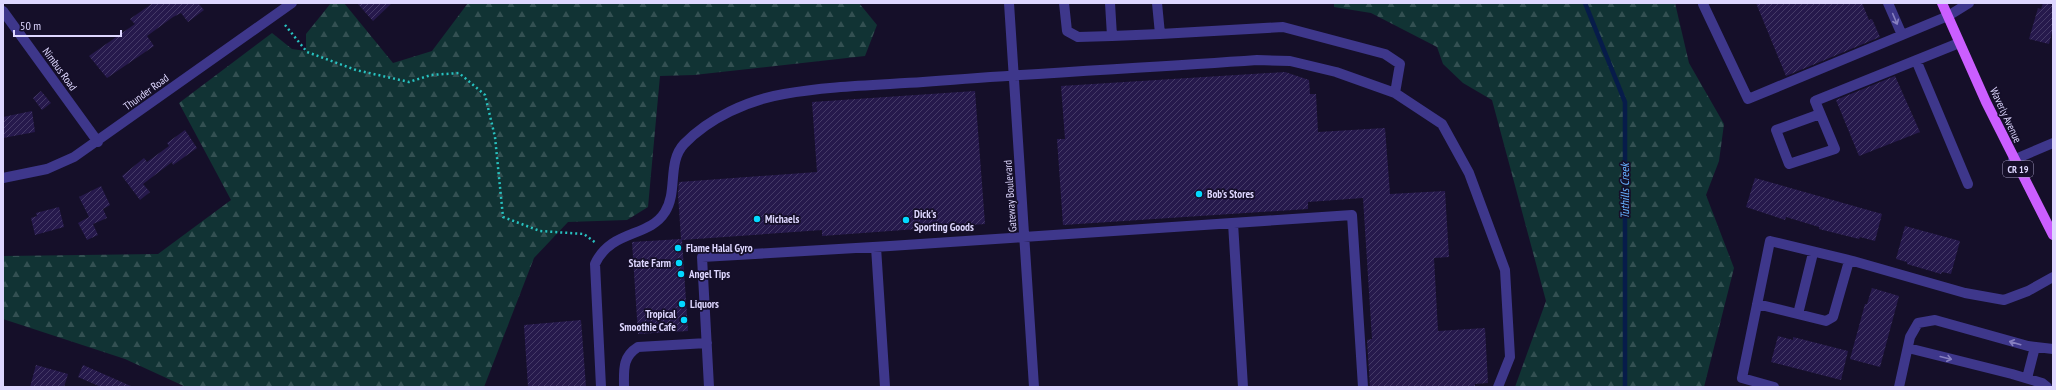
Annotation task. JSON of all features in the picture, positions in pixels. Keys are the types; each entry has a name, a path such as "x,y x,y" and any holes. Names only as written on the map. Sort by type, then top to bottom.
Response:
{"main road":[{"name":"Waverly Avenue","path":"1942,3 2013,160 2053,235"}],"street":[{"name":"Thunder Road","path":"3,178 47,169 74,157 98,142 292,3"},
{"name":"Gateway Boulevard","path":"1009,3 1034,387"},
{"path":"1064,3 1067,31 1078,37 1283,27 1384,54 1400,64 1395,92"},
{"path":"1110,3 1112,36"},
{"path":"1157,3 1160,34"},
{"path":"1888,3 1902,35"},
{"path":"1703,4 1748,99 1948,16 1969,3"},
{"name":"Nimbus Road","path":"3,10 98,142"},
{"path":"1820,114 1776,130 1790,164 1835,149 1815,101 1959,43"},
{"path":"601,387 595,264 599,254 622,237 653,224 666,211 670,197 672,172 682,145 702,128 726,114 758,101 784,94 1013,76 1257,60 1290,61 1336,72 1395,92 1442,124 1469,173 1505,270 1510,357 1498,387"},
{"path":"1916,60 1968,184"},
{"path":"2013,160 2053,143"},
{"path":"709,387 702,257 876,247 1352,215 1363,387"},
{"path":"1233,223 1243,387"},
{"path":"1774,387 1742,378 1770,241 1813,253 1849,260 1965,293 2004,300 2028,291 2053,277"},
{"path":"876,247 885,387"},
{"path":"1798,314 1813,253"},
{"path":"1757,304 1826,321 1833,317 1849,260"},
{"path":"1899,387 1910,337 1918,323 1935,320 2035,347 2053,349"},
{"path":"624,387 624,367 626,359 631,352 638,348 707,343"},
{"path":"2027,378 2035,347"},
{"path":"1908,348 2042,382 2048,387"}],"path":[{"path":"285,24 308,52 356,70 409,82 431,75 459,73 485,95 495,136 503,217 540,231 584,234 605,249"}],"green space":[{"path":"331,3 344,3 393,63 432,51 468,3 859,3 877,25 865,56 694,75 660,76 648,207 627,220 568,222 534,258 484,387 186,387 125,359 3,319 3,256 158,254 231,200 179,103 272,33 292,49 306,51 306,34"},
{"path":"1334,3 1675,3 1689,63 1724,124 1719,161 1706,195 1734,268 1704,387 1515,387 1546,301 1492,100 1463,83 1443,64 1437,47 1371,13 1334,7"}],"building":[{"path":"153,3 198,3 204,10 188,22 181,13 173,17 147,36 154,46 107,78 89,56 135,24 130,19"},
{"path":"357,3 392,3 373,21"},
{"path":"1756,3 1862,3 1869,20 1872,19 1880,37 1786,76"},
{"path":"2043,3 2053,5 2053,28 2049,44 2029,39 2038,8 2041,9"},
{"path":"1285,72 1309,80 1310,94 1316,94 1318,132 1385,128 1390,194 1445,191 1449,257 1434,258 1438,331 1485,328 1488,383 1475,384 1475,387 1370,387 1367,340 1372,339 1363,198 1308,202 1308,209 1063,225 1057,139 1065,139 1061,86"},
{"path":"1895,76 1920,132 1859,156 1836,100"},
{"path":"41,91 51,103 42,110 33,98"},
{"path":"975,91 985,224 822,236 822,230 682,240 688,331 638,334 632,242 681,239 678,194 679,182 817,172 812,102"},
{"path":"32,111 35,132 3,138 3,117"},
{"path":"185,130 197,148 173,165 172,162 143,184 150,192 140,200 122,176 144,158 147,162 169,146 167,143"},
{"path":"1755,178 1882,214 1875,241 1860,237 1859,239 1819,229 1819,227 1786,217 1785,220 1746,207"},
{"path":"101,186 110,205 103,209 107,218 93,224 98,235 87,240 78,223 89,217 79,197"},
{"path":"59,207 64,227 35,235 31,218 37,216 36,213"},
{"path":"1905,226 1960,241 1951,274 1942,272 1941,274 1907,264 1907,262 1896,259"},
{"path":"1872,288 1899,296 1880,367 1850,359 1865,304 1867,304"},
{"path":"581,320 586,387 528,387 524,325"},
{"path":"1778,336 1793,340 1793,337 1848,351 1841,380 1771,362"},
{"path":"36,365 68,374 64,387 30,387"},
{"path":"83,365 133,387 101,387 78,377"}],"waterway":[{"name":"Tuthills Creek","path":"1585,3 1625,102 1625,387"}],"place":[{"name":"Bob's Stores","path":"1199,194"},
{"name":"Michaels","path":"757,219"},
{"name":"Dick's Sporting Goods","path":"906,220"},
{"name":"Flame Halal Gyro","path":"678,248"},
{"name":"State Farm","path":"679,263"},
{"name":"Angel Tips","path":"681,274"},
{"name":"Liquors","path":"682,304"},
{"name":"Tropical Smoothie Cafe","path":"684,320"}]}
